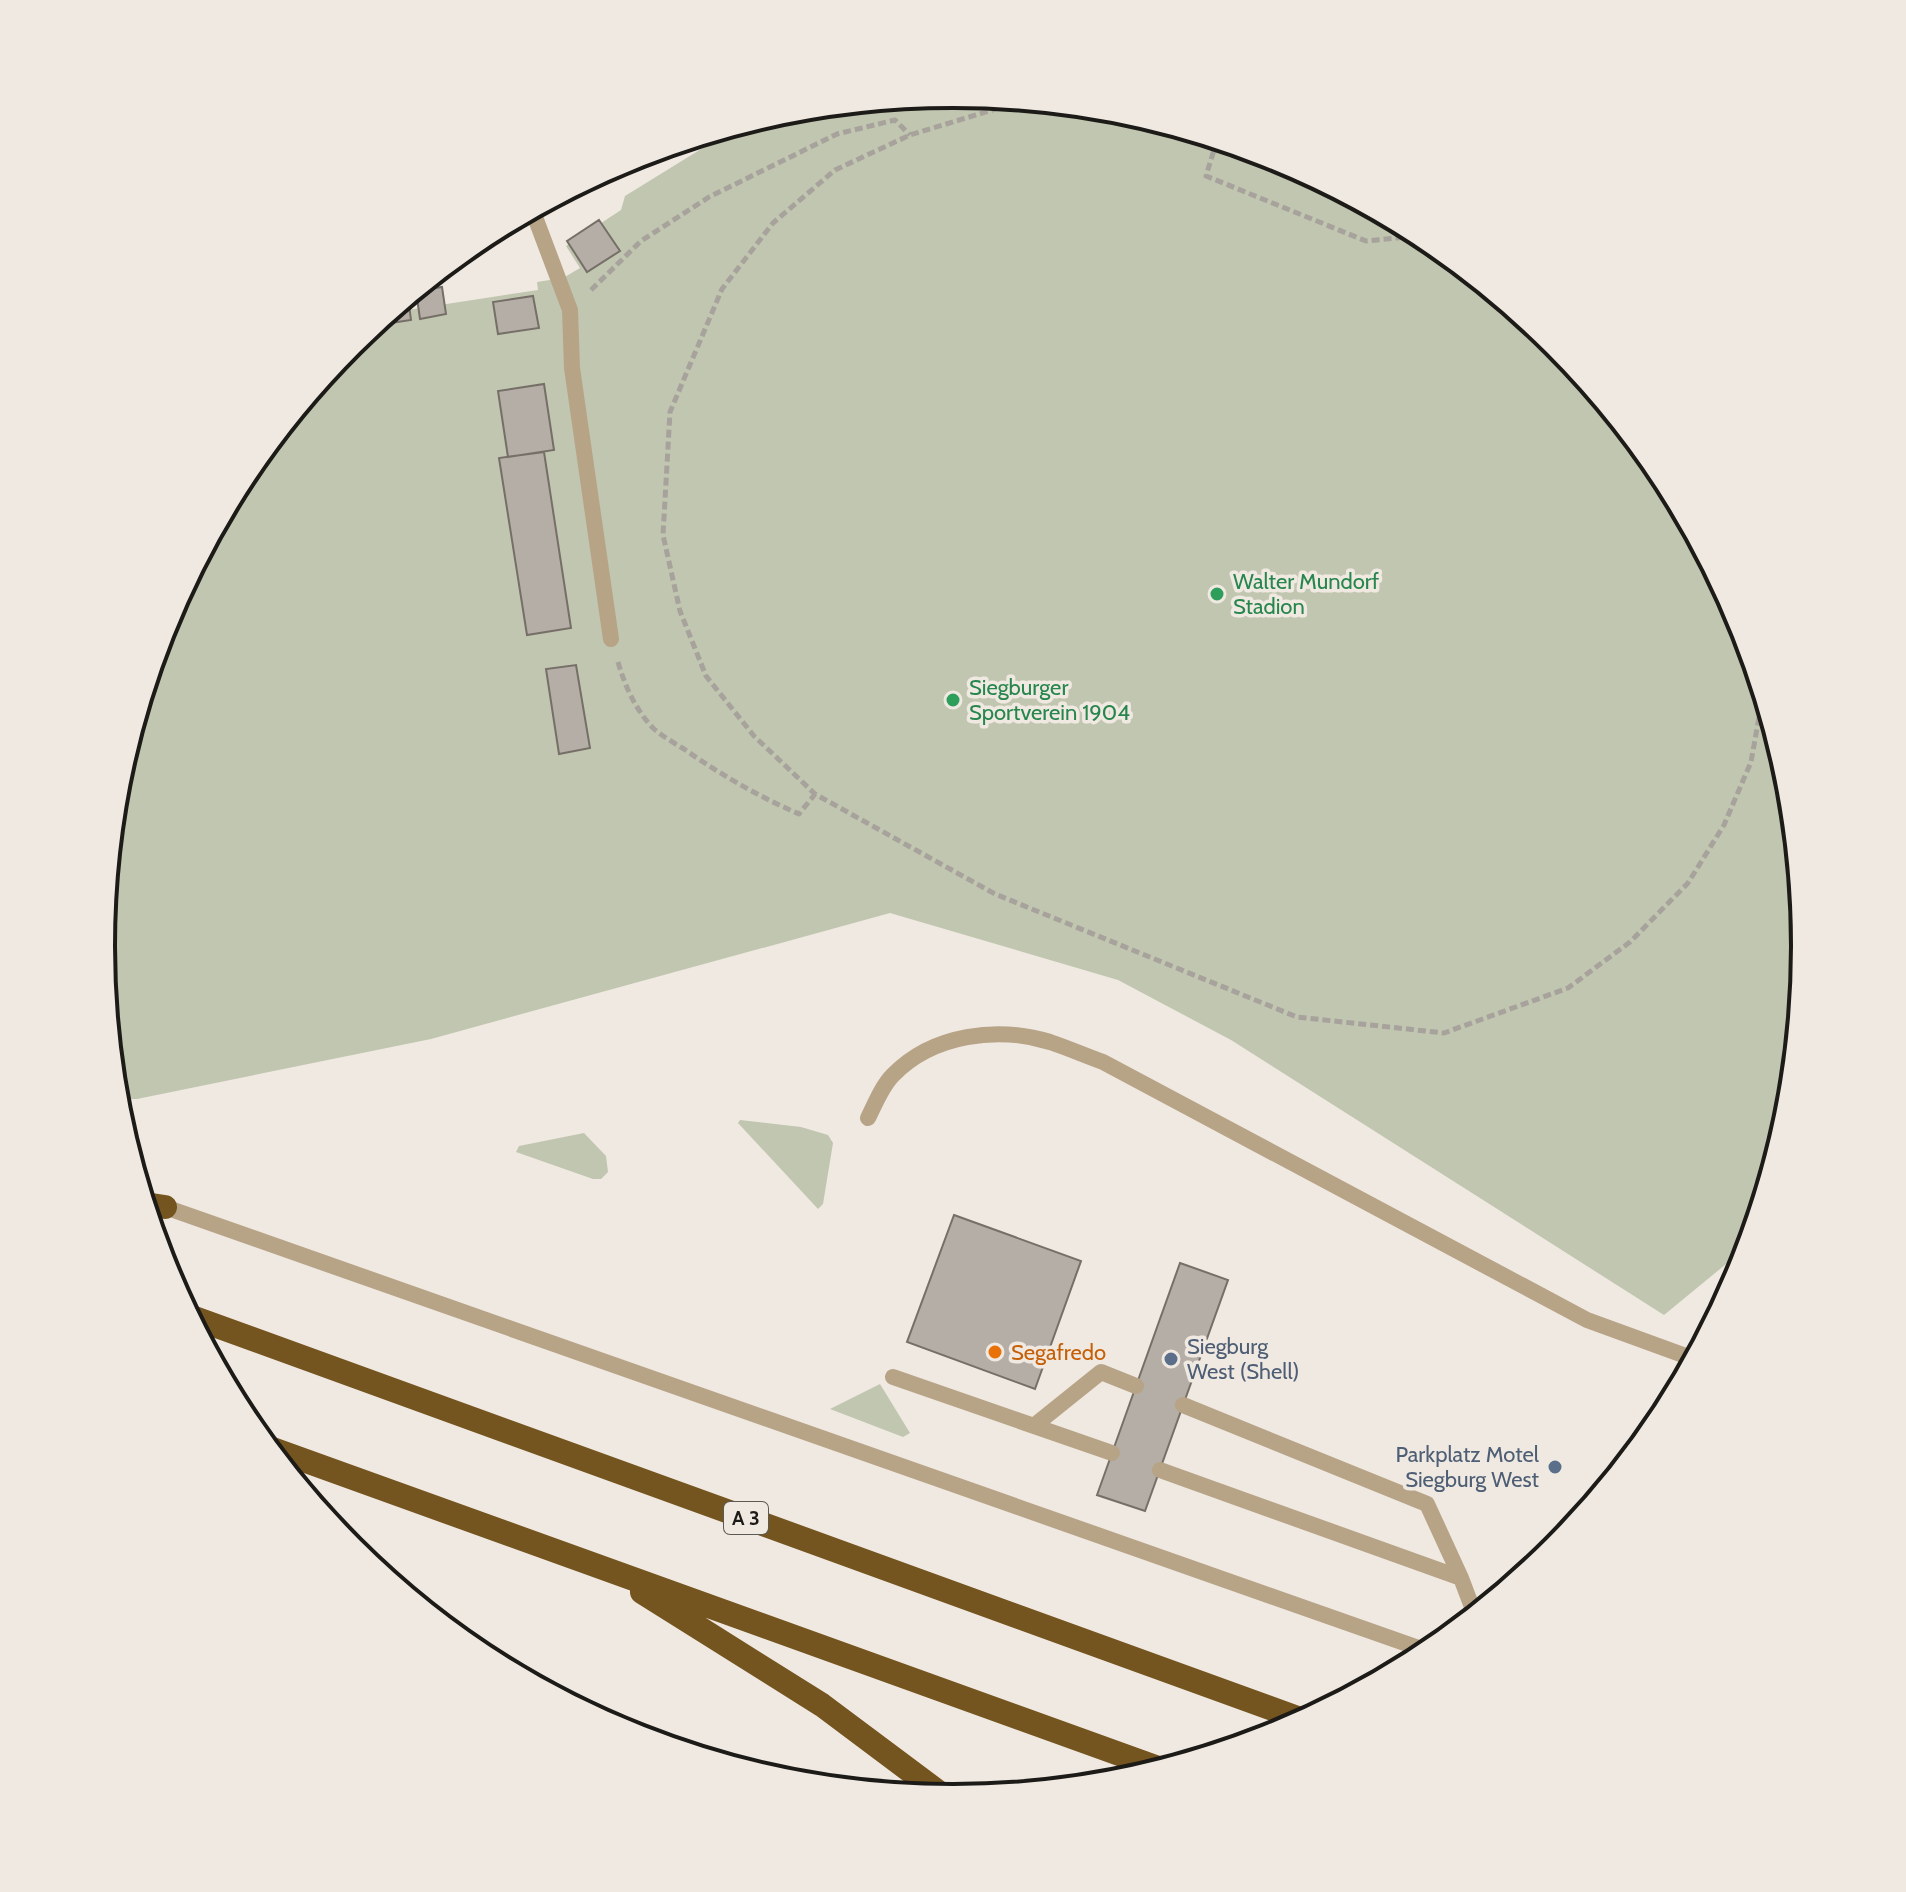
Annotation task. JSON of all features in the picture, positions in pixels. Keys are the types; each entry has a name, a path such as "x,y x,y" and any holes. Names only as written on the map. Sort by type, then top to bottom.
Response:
{"highway":[{"name":"A 3","path":"203,1321 1287,1714"},
{"path":"287,1454 1141,1762"},
{"path":"603,1568 822,1705 926,1783"}],"lane":[{"path":"536,219 570,310 572,368 611,639"},
{"path":"868,1118 891,1076 920,1053 963,1037 1007,1034 1049,1042 1103,1062 1587,1320 1684,1355"},
{"path":"157,1207 1414,1646"},
{"path":"1035,1425 1101,1372 1136,1386"},
{"path":"893,1377 1112,1453"},
{"path":"1183,1405 1427,1504 1471,1604"},
{"path":"1160,1470 1461,1578"}],"path":[{"path":"994,109 910,135 835,170 773,223 722,289 670,412 663,535 680,611 706,676 754,736 815,794 995,894 1297,1017 1444,1033 1568,988 1630,942 1688,883 1724,825 1751,762 1759,718"},
{"path":"570,310 641,241 709,197 837,134 895,120 910,135"},
{"path":"1214,150 1206,176 1366,241 1401,238"},
{"path":"611,639 624,683 640,712 655,730 723,776 799,814 815,794"}],"green space":[{"name":"Siegburger Sportverein 1904","path":"953,108 1062,115 1116,124 1222,152 1324,194 1419,249 1506,316 1546,353 1583,393 1650,480 1705,575 1747,677 1775,783 1784,837 1791,946 1784,1055 1762,1163 1729,1262 1664,1315 1231,1040 1118,980 890,913 431,1039 129,1099 122,1055 115,946 122,837 131,783 159,677 201,575 227,527 256,480 323,393 400,316 407,310 538,290 537,282 563,278 580,268 566,246 621,210 625,196 707,145 790,124 844,115"},
{"path":"740,1120 801,1127 828,1135 833,1143 823,1204 818,1209 738,1123"},
{"path":"584,1133 606,1156 608,1172 601,1179 593,1179 516,1152 519,1146"},
{"path":"880,1384 910,1433 903,1437 830,1409"}],"building":[{"path":"599,220 620,251 587,272 567,241"},
{"path":"442,287 446,314 420,319 418,302 434,288"},
{"path":"533,296 539,328 498,334 493,302"},
{"path":"409,308 411,320 393,323"},
{"path":"544,384 554,450 508,457 498,391"},
{"path":"544,452 571,628 527,635 499,458"},
{"path":"576,665 590,748 559,754 546,669"},
{"path":"954,1215 1081,1261 1035,1389 907,1342"},
{"path":"1180,1263 1228,1280 1145,1511 1097,1495"}],"place":[{"name":"Walter Mundorf Stadion","path":"1217,594"},
{"name":"Siegburger Sportverein 1904","path":"953,700"},
{"name":"Segafredo","path":"995,1352"},
{"name":"Siegburg West (Shell)","path":"1171,1359"},
{"name":"Parkplatz Motel Siegburg West","path":"1555,1467"}]}
